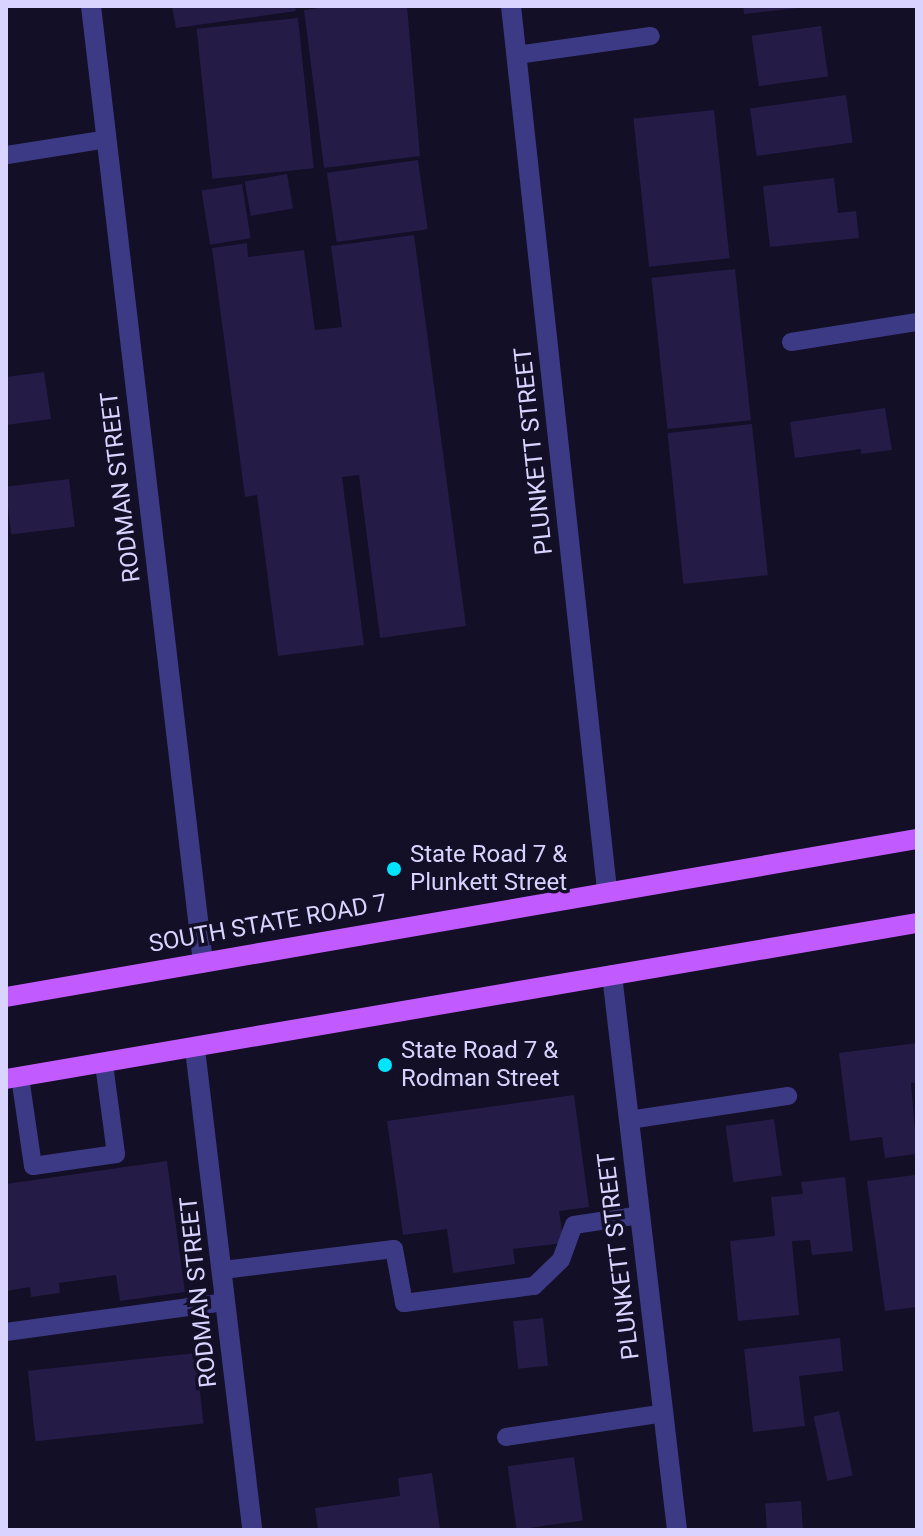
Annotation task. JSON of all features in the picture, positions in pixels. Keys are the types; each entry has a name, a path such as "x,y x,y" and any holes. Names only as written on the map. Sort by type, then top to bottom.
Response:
{"main road":[{"name":"SOUTH STATE ROAD 7","path":"6,997 607,890 917,839"},
{"path":"13,1078 917,923"}],"street":[{"name":"RODMAN STREET","path":"91,6 203,962"},
{"name":"PLUNKETT STREET","path":"511,6 607,890"},
{"name":"PLUNKETT STREET","path":"612,975 677,1530"},
{"name":"RODMAN STREET","path":"195,1049 252,1530"}],"lane":[{"path":"517,55 651,36"},
{"path":"7,155 107,139"},
{"path":"791,342 917,322"},
{"path":"13,1078 33,1166 116,1154 104,1064"},
{"path":"629,1120 788,1096"},
{"path":"223,1270 394,1249 404,1303 534,1286 561,1260 574,1225 641,1215"},
{"path":"6,1332 226,1302"},
{"path":"506,1437 664,1413"}],"building":[{"path":"172,6 295,6 296,11 176,28"},
{"path":"334,6 407,6 420,156 324,168 304,10"},
{"path":"743,6 798,6 798,8 744,14"},
{"path":"298,18 314,168 212,179 197,29"},
{"path":"821,26 828,77 759,86 752,36"},
{"path":"846,95 853,143 757,156 750,108"},
{"path":"714,110 730,258 649,267 633,118"},
{"path":"418,160 428,229 337,242 327,173"},
{"path":"287,174 293,208 251,216 245,181"},
{"path":"834,178 838,213 856,211 859,238 770,247 763,186"},
{"path":"242,184 251,238 210,245 202,190"},
{"path":"414,235 466,626 380,638 359,475 342,477 364,645 278,656 257,495 245,497 212,248 247,243 248,257 304,250 315,330 342,327 331,246"},
{"path":"735,269 751,420 667,429 651,278"},
{"path":"44,372 51,419 6,425 6,377"},
{"path":"885,408 892,450 861,454 861,449 795,458 790,422"},
{"path":"752,424 768,575 683,584 667,433"},
{"path":"69,479 75,527 11,534 6,487"},
{"path":"917,1043 917,1082 911,1083 917,1154 885,1158 882,1137 850,1141 839,1053"},
{"path":"574,1095 589,1207 559,1211 564,1243 513,1249 515,1264 453,1273 447,1229 403,1235 387,1121"},
{"path":"774,1119 782,1175 733,1182 725,1126"},
{"path":"167,1161 185,1292 120,1301 116,1275 59,1283 60,1293 31,1297 30,1287 6,1291 6,1184"},
{"path":"915,1175 917,1307 885,1311 867,1181"},
{"path":"845,1177 853,1251 812,1255 810,1240 792,1241 799,1315 738,1321 730,1241 775,1236 771,1197 803,1194 801,1182"},
{"path":"543,1318 548,1366 518,1369 513,1321"},
{"path":"840,1338 843,1371 799,1376 805,1426 753,1432 744,1349"},
{"path":"196,1353 203,1424 35,1441 28,1371"},
{"path":"839,1411 853,1476 827,1481 814,1416"},
{"path":"574,1457 583,1520 517,1530 508,1466"},
{"path":"432,1473 440,1530 318,1530 315,1508 400,1496 398,1478"},
{"path":"801,1501 803,1530 767,1530 765,1504"}],"place":[{"name":"State Road 7 & Plunkett Street","path":"394,869"},
{"name":"State Road 7 & Rodman Street","path":"385,1065"}]}
